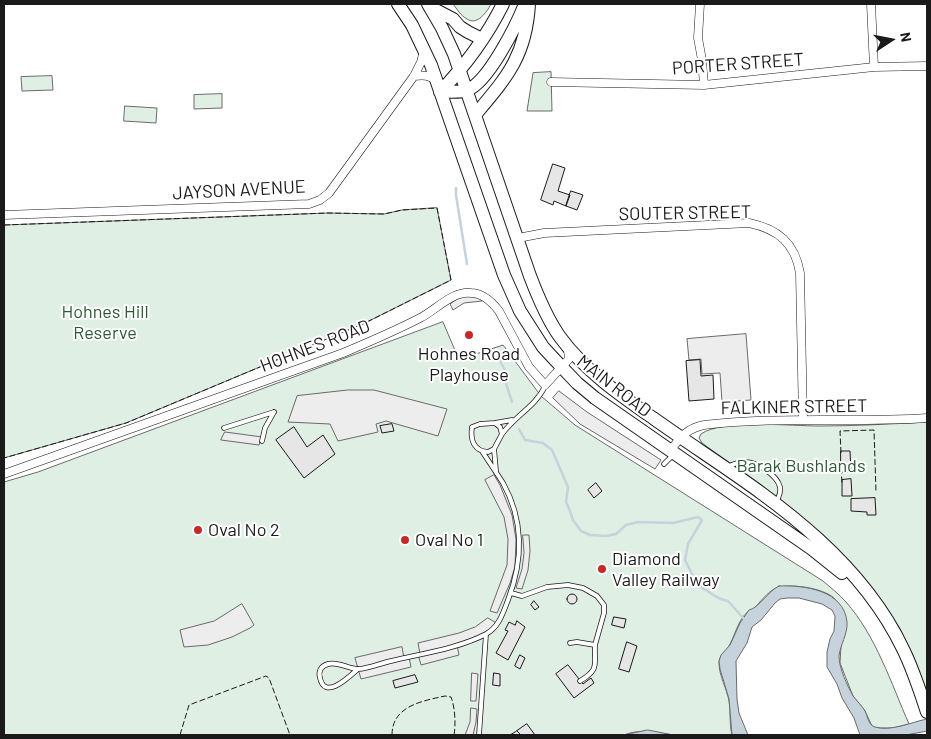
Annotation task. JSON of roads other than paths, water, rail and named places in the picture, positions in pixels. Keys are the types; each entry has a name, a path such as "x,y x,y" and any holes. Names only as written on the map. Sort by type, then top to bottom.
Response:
{"main road":[{"name":"MAIN ROAD","path":"398,4 412,25 424,50 511,292 543,347 577,383 595,398 812,549 868,593"},
{"path":"438,86 460,71 503,4"},
{"path":"438,86 467,90 482,77 501,51 525,4"},
{"path":"475,115 500,86 514,64 526,31 529,4"},
{"name":"MAIN ROAD","path":"429,5 448,40 460,71 538,298 552,325 567,346 614,391 775,505 817,538 839,560 868,593 896,636 927,712"},
{"path":"429,5 453,19 460,27 482,39"},
{"path":"757,510 775,505"}],"street":[{"path":"700,4 698,38 704,85"},
{"path":"872,4 874,67"},
{"name":"JAYSON AVENUE","path":"4,215 309,204 320,200 329,193 414,76 421,62 424,50"},
{"name":"PORTER STREET","path":"551,82 704,85 874,67 927,66"},
{"path":"414,76 431,77 438,86"},
{"name":"SOUTER STREET","path":"518,238 544,232 749,223 771,230 792,248 798,260 800,273 803,420"},
{"name":"HOHNES ROAD","path":"4,474 343,353 423,316 452,297 470,292 485,297 499,311 529,367 545,385"},
{"path":"545,385 569,359 567,346"},
{"name":"FALKINER STREET","path":"673,452 680,438 689,430 704,425 758,420 894,420 927,418"}],"lane":[{"path":"496,473 494,449 502,434 541,394 545,385"},
{"path":"224,428 274,412 265,428 262,441"},
{"path":"358,669 337,664 326,664 321,668 320,679 327,686 336,686 358,669 457,645 486,634 499,621 511,593 518,563 519,529 511,501 482,451 474,445 471,435 472,428 480,424 510,421 518,416"},
{"path":"495,424 500,427 502,434"},
{"path":"482,451 488,452 494,449"},
{"path":"664,464 673,452"},
{"path":"724,468 739,462 749,462 773,476 780,489 775,505"},
{"path":"511,593 527,595 547,587 568,585 583,588 597,596 604,605 604,613 595,645 594,670 591,675 580,681"},
{"path":"479,735 486,634"},
{"path":"570,643 577,642 595,645"}],"waterway":[{"path":"456,188 467,264"},
{"path":"500,355 501,363 506,372 504,377 512,402"},
{"path":"519,429 525,440 543,443 552,450 568,487 566,502 573,520 581,531 590,535 606,536 616,534 626,525 638,522 673,523 698,517 702,520 688,544 685,560 698,586 719,599 728,601 745,620"}],"place":[{"name":"Hohnes Road Playhouse","path":"469,335"},
{"name":"Oval No 2","path":"198,530"},
{"name":"Oval No 1","path":"405,540"},
{"name":"Diamond Valley Railway","path":"602,569"}],"park label":[{"name":"Hohnes Hill Reserve","path":"105,322"},
{"name":"Barak Bushlands","path":"801,466"}]}
